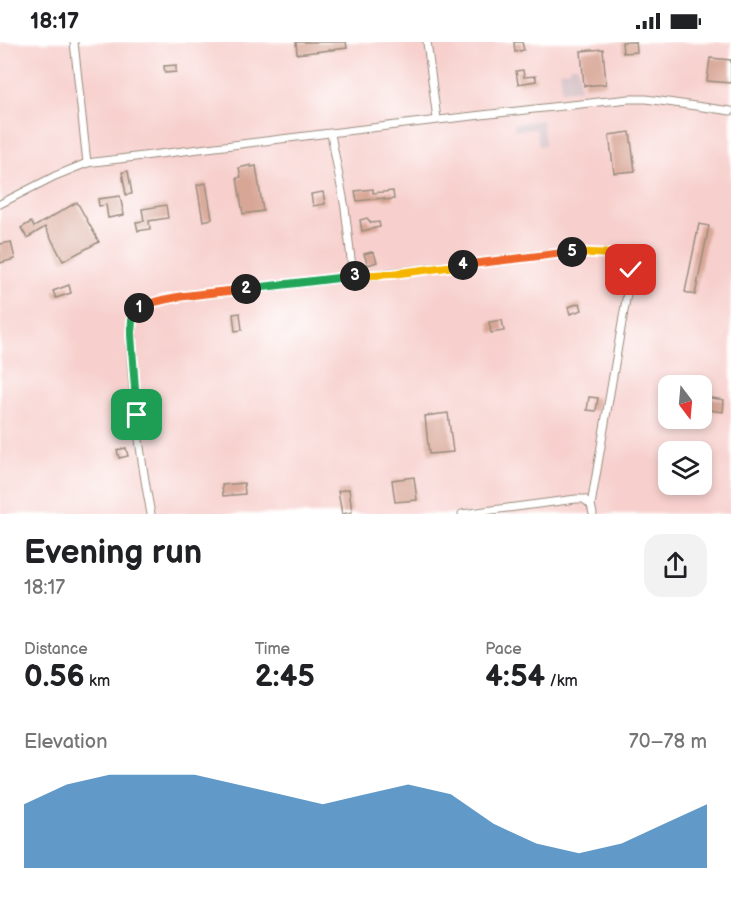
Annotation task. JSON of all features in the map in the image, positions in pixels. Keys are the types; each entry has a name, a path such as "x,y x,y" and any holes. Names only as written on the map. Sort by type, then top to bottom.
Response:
{"street":[{"path":"74,42 87,163"},
{"path":"427,42 437,119"},
{"path":"0,204 55,176 87,163 437,119 629,99 646,99 731,111"},
{"path":"331,134 345,208 353,276"},
{"path":"151,514 142,465 132,365 132,320 138,309 149,303 172,298 570,252 613,254 627,259 631,270 591,505 593,514"},
{"path":"462,514 564,500 584,499 591,505"}],"shaded area":[{"path":"0,42 731,42 731,514 0,514"},
{"path":"569,66 578,66 580,89 562,91 560,71 570,70"},
{"path":"542,120 545,145 539,146 536,129 514,130 514,124"}],"building":[{"path":"296,42 346,42 347,48 297,54"},
{"path":"514,42 522,42 524,50 515,52"},
{"path":"622,42 636,42 637,52 623,53"},
{"path":"603,49 606,84 584,86 581,51"},
{"path":"710,58 731,60 731,83 707,81"},
{"path":"176,65 176,72 165,73 164,66"},
{"path":"523,70 524,77 536,76 536,81 518,84 516,71"},
{"path":"630,132 635,171 614,173 609,135"},
{"path":"251,165 251,167 256,166 263,211 243,214 237,178 241,177 239,168"},
{"path":"128,171 132,194 126,195 122,172"},
{"path":"206,183 212,219 203,221 197,185"},
{"path":"373,189 373,193 393,191 394,199 357,201 355,191"},
{"path":"323,192 325,204 313,206 311,194"},
{"path":"120,196 124,215 108,218 106,205 99,206 98,199"},
{"path":"77,202 99,242 63,261 45,227 27,238 21,228 31,222 34,227"},
{"path":"166,205 168,218 149,221 150,229 138,231 136,222 144,221 142,209"},
{"path":"367,218 371,223 379,222 380,227 362,231 360,220"},
{"path":"699,224 709,226 695,295 685,292"},
{"path":"11,242 15,259 0,263 0,244"},
{"path":"374,253 377,262 368,265 364,254"},
{"path":"69,285 71,293 56,298 53,291"},
{"path":"580,303 582,310 570,314 568,307"},
{"path":"240,313 242,330 235,331 233,314"},
{"path":"502,320 504,331 491,333 489,322"},
{"path":"589,397 598,398 596,411 587,410"},
{"path":"712,398 724,400 723,412 712,410"},
{"path":"448,413 453,452 429,454 425,416"},
{"path":"126,448 128,456 119,458 117,450"},
{"path":"414,477 417,500 395,502 392,480"},
{"path":"244,483 245,494 223,496 222,485"},
{"path":"349,489 352,512 342,514 338,491"}],"route":[{"path":"137,415 132,365 132,320 138,309 149,303 172,298 295,283 392,274 570,252 613,254 627,259 631,270"}]}
